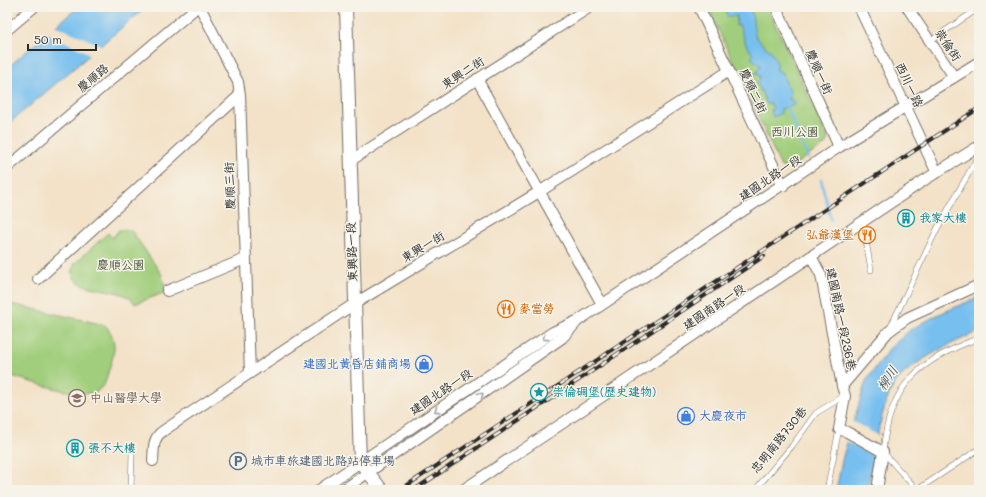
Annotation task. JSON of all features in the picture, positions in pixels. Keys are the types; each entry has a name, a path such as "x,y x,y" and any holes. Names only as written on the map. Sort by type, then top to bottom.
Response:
{"street":[{"path":"7,30 34,7"},
{"name":"慶順三街","path":"198,7 238,82 240,95 250,373"},
{"name":"慶順路","path":"7,168 198,7"},
{"name":"東興二街","path":"350,161 590,7"},
{"name":"慶順二街","path":"699,7 783,186"},
{"name":"慶順一街","path":"776,7 839,147"},
{"name":"西川一路","path":"860,7 905,107 937,173"},
{"name":"崇倫街","path":"907,7 954,77"},
{"name":"東興路一段","path":"349,9 350,161 360,462"},
{"name":"建國北路一段","path":"319,490 553,332 579,320 783,186 839,147 979,62"},
{"name":"東興一街","path":"153,461 154,442 157,434 354,304 539,192 728,71"},
{"path":"477,79 602,304"},
{"path":"38,279 240,95"},
{"name":"建國南路一段","path":"463,490 979,146"},
{"name":"建國南路一段236巷","path":"812,258 821,275 843,391"},
{"path":"167,292 246,259"},
{"name":"忠明南路730巷","path":"843,391 888,332 907,318 979,285"},
{"name":"建國北路一段","path":"343,490 567,334 579,320"},
{"path":"843,391 843,430 882,452 877,490"},
{"path":"360,462 382,490"}],"lane":[{"path":"930,41 979,8"},
{"path":"888,332 937,229 979,155"},
{"path":"862,223 871,270"},
{"path":"979,338 952,348 923,366 899,390 887,419 882,452 917,490 979,449"},
{"name":"忠明南路730巷","path":"755,490 792,446 816,413 843,391"},
{"path":"827,490 843,430"},
{"path":"131,490 132,452"}],"green space":[{"name":"西川公園","path":"708,7 767,7 828,138 826,144 788,169 781,167"},
{"name":"慶順公園","path":"119,230 131,230 162,275 166,292 135,304 128,297 118,293 84,285 76,281 73,274 75,263 108,233 112,238"},
{"path":"7,303 105,325 113,339 114,352 105,383 97,391 85,394 75,393 7,375"}],"water":[{"path":"78,7 146,7 7,125 7,68"},
{"path":"725,7 751,7 755,35 762,44 771,51 778,65 776,69 782,73 791,94 789,99 795,102 795,104 781,109 781,113 773,117 771,111 773,107 771,104 767,104 757,83 760,78 759,75 755,74 761,66 751,58 753,55 746,44 739,25 736,26 737,16 727,16"},
{"name":"柳川","path":"979,297 979,331 936,352 916,364 898,379 892,388 878,432 868,490 836,490 843,456 866,381 889,349 910,330 937,315"}],"pier":[{"path":"54,25 103,46 89,58 88,53 45,32"},
{"path":"852,421 879,436 876,457 846,441"}],"waterway":[{"path":"786,105 808,158"},
{"path":"821,180 831,220"}],"railway":[{"path":"400,490 979,108"},
{"path":"414,490 764,256"}],"place":[{"name":"我家大樓","path":"906,218"},
{"name":"弘爺漢堡","path":"867,235"},
{"name":"麥當勞","path":"506,309"},
{"name":"建國北黃昏店鋪商場","path":"424,364"},
{"name":"崇倫碉堡(歷史建物)","path":"539,392"},
{"name":"中山醫學大學","path":"77,398"},
{"name":"大慶夜市","path":"686,416"},
{"name":"張不大樓","path":"75,448"},
{"name":"城市車旅建國北路站停車場","path":"238,461"}]}
